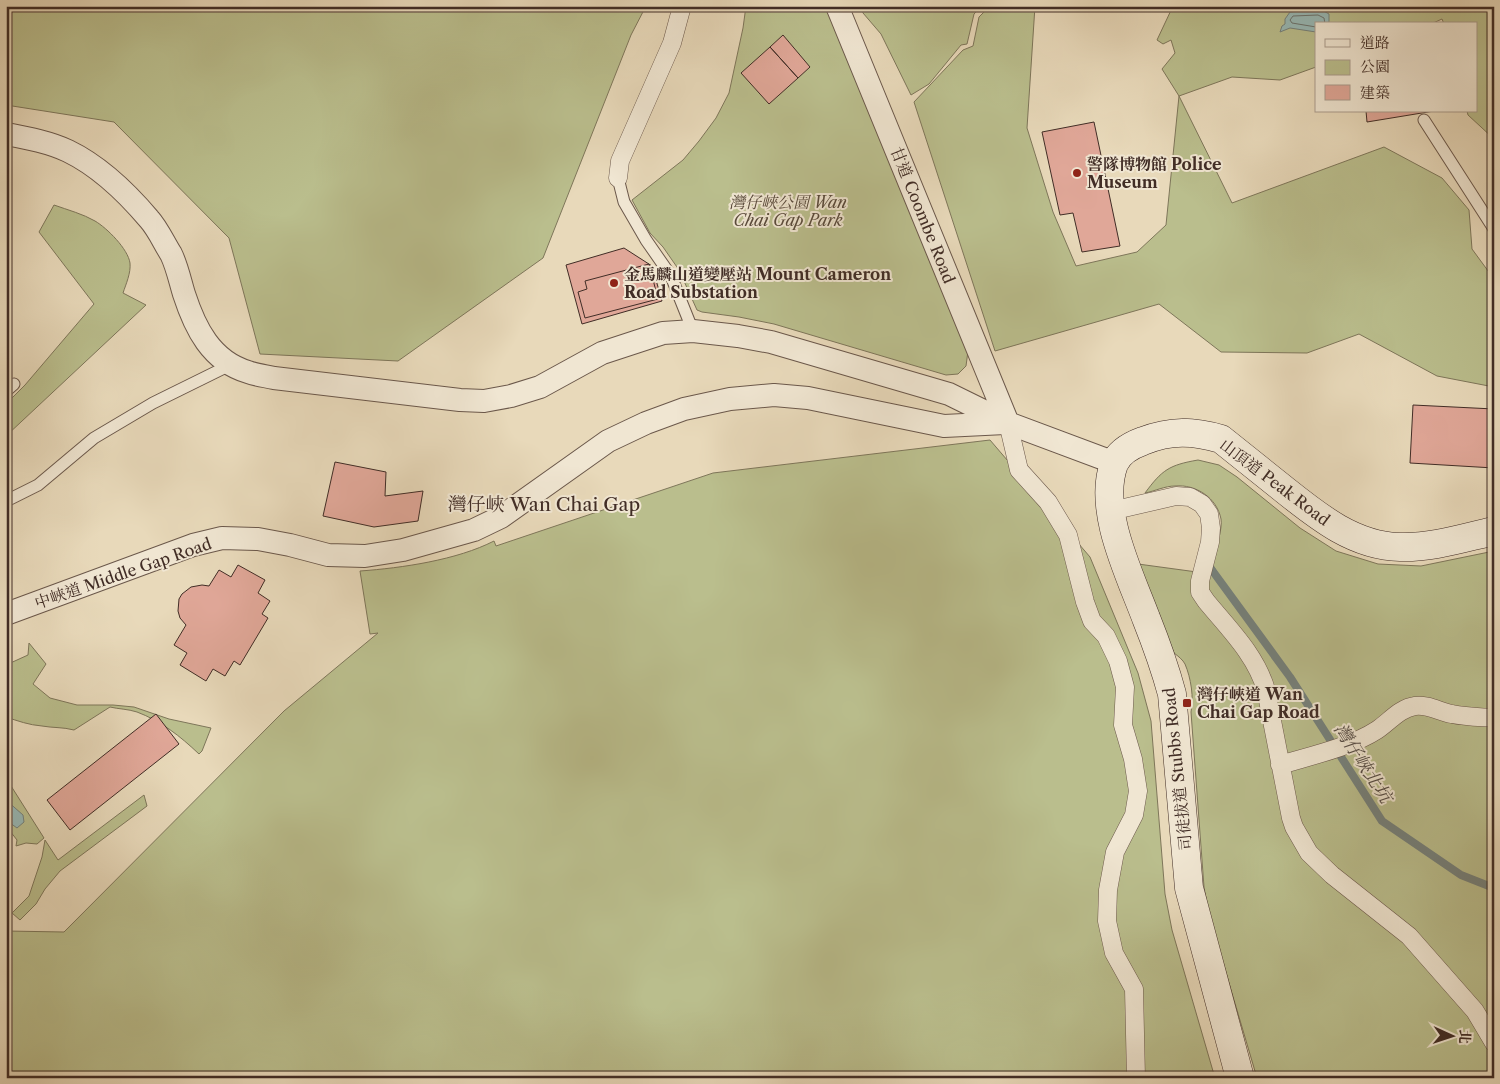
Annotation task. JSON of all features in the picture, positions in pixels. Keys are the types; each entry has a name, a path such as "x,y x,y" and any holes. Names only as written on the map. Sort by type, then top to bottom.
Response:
{"main road":[{"name":"山頂道 Peak Road","path":"1114,463 1122,452 1135,444 1154,437 1175,432 1203,434 1221,439 1324,521 1367,541 1400,547 1419,546 1438,544 1494,532"},
{"name":"司徒拔道 Stubbs Road","path":"1114,463 1110,489 1111,511 1120,551 1165,666 1172,694 1189,888 1240,1078"}],"street":[{"path":"618,178 620,161 672,43 682,6"},
{"name":"甘道 Coombe Road","path":"837,6 1008,423"},
{"path":"6,134 37,140 68,150 95,166 139,208 150,220 172,256 187,304 202,337 215,353 230,365 248,372 274,378 484,402 511,396 540,386 602,353 663,333 694,331 771,342 949,394 1008,423 1114,463"},
{"name":"中峽道 Middle Gap Road","path":"6,614 193,545 222,538 258,539 328,555 365,556 403,550 474,530 501,517 608,441 646,423 676,412 730,399 774,395 808,398 944,426 1008,423"},
{"path":"1008,423 1019,470 1048,502 1068,535 1085,602 1092,621 1106,636 1118,661 1125,687 1123,725 1133,759 1138,791 1134,815 1115,852 1108,890 1107,921 1114,953 1134,989 1136,1078"},
{"path":"1111,511 1183,496 1196,500 1206,508 1211,521 1212,535 1200,581 1200,592 1252,658 1260,672 1266,690 1294,827 1308,853 1332,875 1408,936 1427,955 1475,1011 1494,1044"},
{"path":"1280,765 1370,735 1386,725 1400,712 1416,706 1452,714 1494,718"}],"lane":[{"path":"1424,120 1494,229"},
{"path":"618,178 624,202 646,240 671,276 694,331"},
{"path":"6,501 38,485 94,438 153,403 230,365"}],"green space":[{"path":"6,6 646,6 631,35 543,258 398,361 260,354 229,238 114,122 6,105"},
{"name":"灣仔峽公園 Wan Chai Gap Park","path":"746,6 826,6 968,351 966,366 958,374 946,375 774,324 697,310 679,270 663,247 650,233 632,200 683,160 716,118 729,93"},
{"path":"860,6 982,6 974,14 967,44 961,45 929,84 911,95 881,34 863,13"},
{"path":"990,6 1035,6 1027,128 1053,212 1076,266 1137,252 1166,225 1179,96 1232,203 1384,147 1442,178 1469,210 1472,249 1494,279 1494,387 1437,376 1359,334 1307,353 1221,352 1159,304 995,351 914,102 963,50 973,46 979,17"},
{"path":"1173,6 1494,6 1494,139 1468,115 1467,112 1478,112 1478,22 1443,22 1442,19 1435,22 1315,22 1315,67 1280,80 1232,77 1179,96 1162,69 1175,53 1171,40 1163,44 1157,40"},
{"path":"54,205 95,221 116,239 130,263 129,275 123,293 146,305 6,436 6,404 25,385 94,304 39,232"},
{"path":"990,440 1090,557 1138,673 1151,721 1165,894 1172,930 1215,1078 6,1078 6,931 64,932 284,711 378,633 370,634 360,571 429,562 479,548 494,541 496,546 713,473"},
{"path":"1198,460 1219,465 1237,477 1300,528 1336,551 1378,564 1421,566 1494,551 1494,1078 1257,1078 1209,915 1204,887 1191,712 1192,694 1189,675 1184,663 1174,653 1138,564 1219,575 1212,564 1220,534 1221,519 1219,511 1210,499 1198,490 1183,486 1168,487 1145,493 1156,479 1167,470 1180,464"},
{"path":"29,643 46,664 33,684 50,698 77,705 134,707 169,719 211,728 202,751 199,754 177,735 154,720 137,712 110,707 74,730 33,725 6,717 6,665 28,655"},
{"path":"6,778 44,838 37,844 26,843 16,846 17,840 6,826"},
{"path":"144,795 147,806 60,871 45,889 36,904 20,920 12,913 29,896 42,857 45,840 58,860"}],"water":[{"path":"1320,9 1329,14 1329,22 1315,22 1315,32 1290,28 1280,32 1290,12"},
{"path":"6,800 23,815 24,822 17,828 6,820"}],"building":[{"path":"783,35 810,67 798,78 770,47"},
{"path":"770,47 798,78 769,104 741,73"},
{"path":"1366,112 1428,112 1367,122"},
{"name":"警隊博物館 Police Museum","path":"1094,122 1120,246 1082,252 1073,213 1060,215 1042,132"},
{"name":"金馬麟山道變壓站 Mount Cameron Road Substation","path":"624,248 652,266 662,301 582,324 566,265"},
{"path":"649,264 658,299 585,318 578,292 587,289 585,281"},
{"path":"1413,405 1494,409 1494,468 1410,463"},
{"path":"335,462 386,472 385,496 423,491 418,521 374,527 323,516"},
{"path":"238,565 265,580 258,593 270,601 262,614 268,618 240,665 234,661 225,676 213,669 206,681 180,665 187,653 174,645 186,625 180,618 178,611 179,599 191,587 209,586 219,570 231,577"},
{"path":"156,714 179,744 70,830 47,800"}],"waterway":[{"name":"灣仔峽北坑","path":"1209,566 1290,677 1382,821 1461,875 1494,888"}],"place":[{"name":"警隊博物館 Police Museum","path":"1077,173"},
{"name":"金馬麟山道變壓站 Mount Cameron Road Substation","path":"614,283"},
{"name":"灣仔峽道 Wan Chai Gap Road","path":"1187,703"}],"district":[{"name":"灣仔峽 Wan Chai Gap","path":"544,504"}]}
